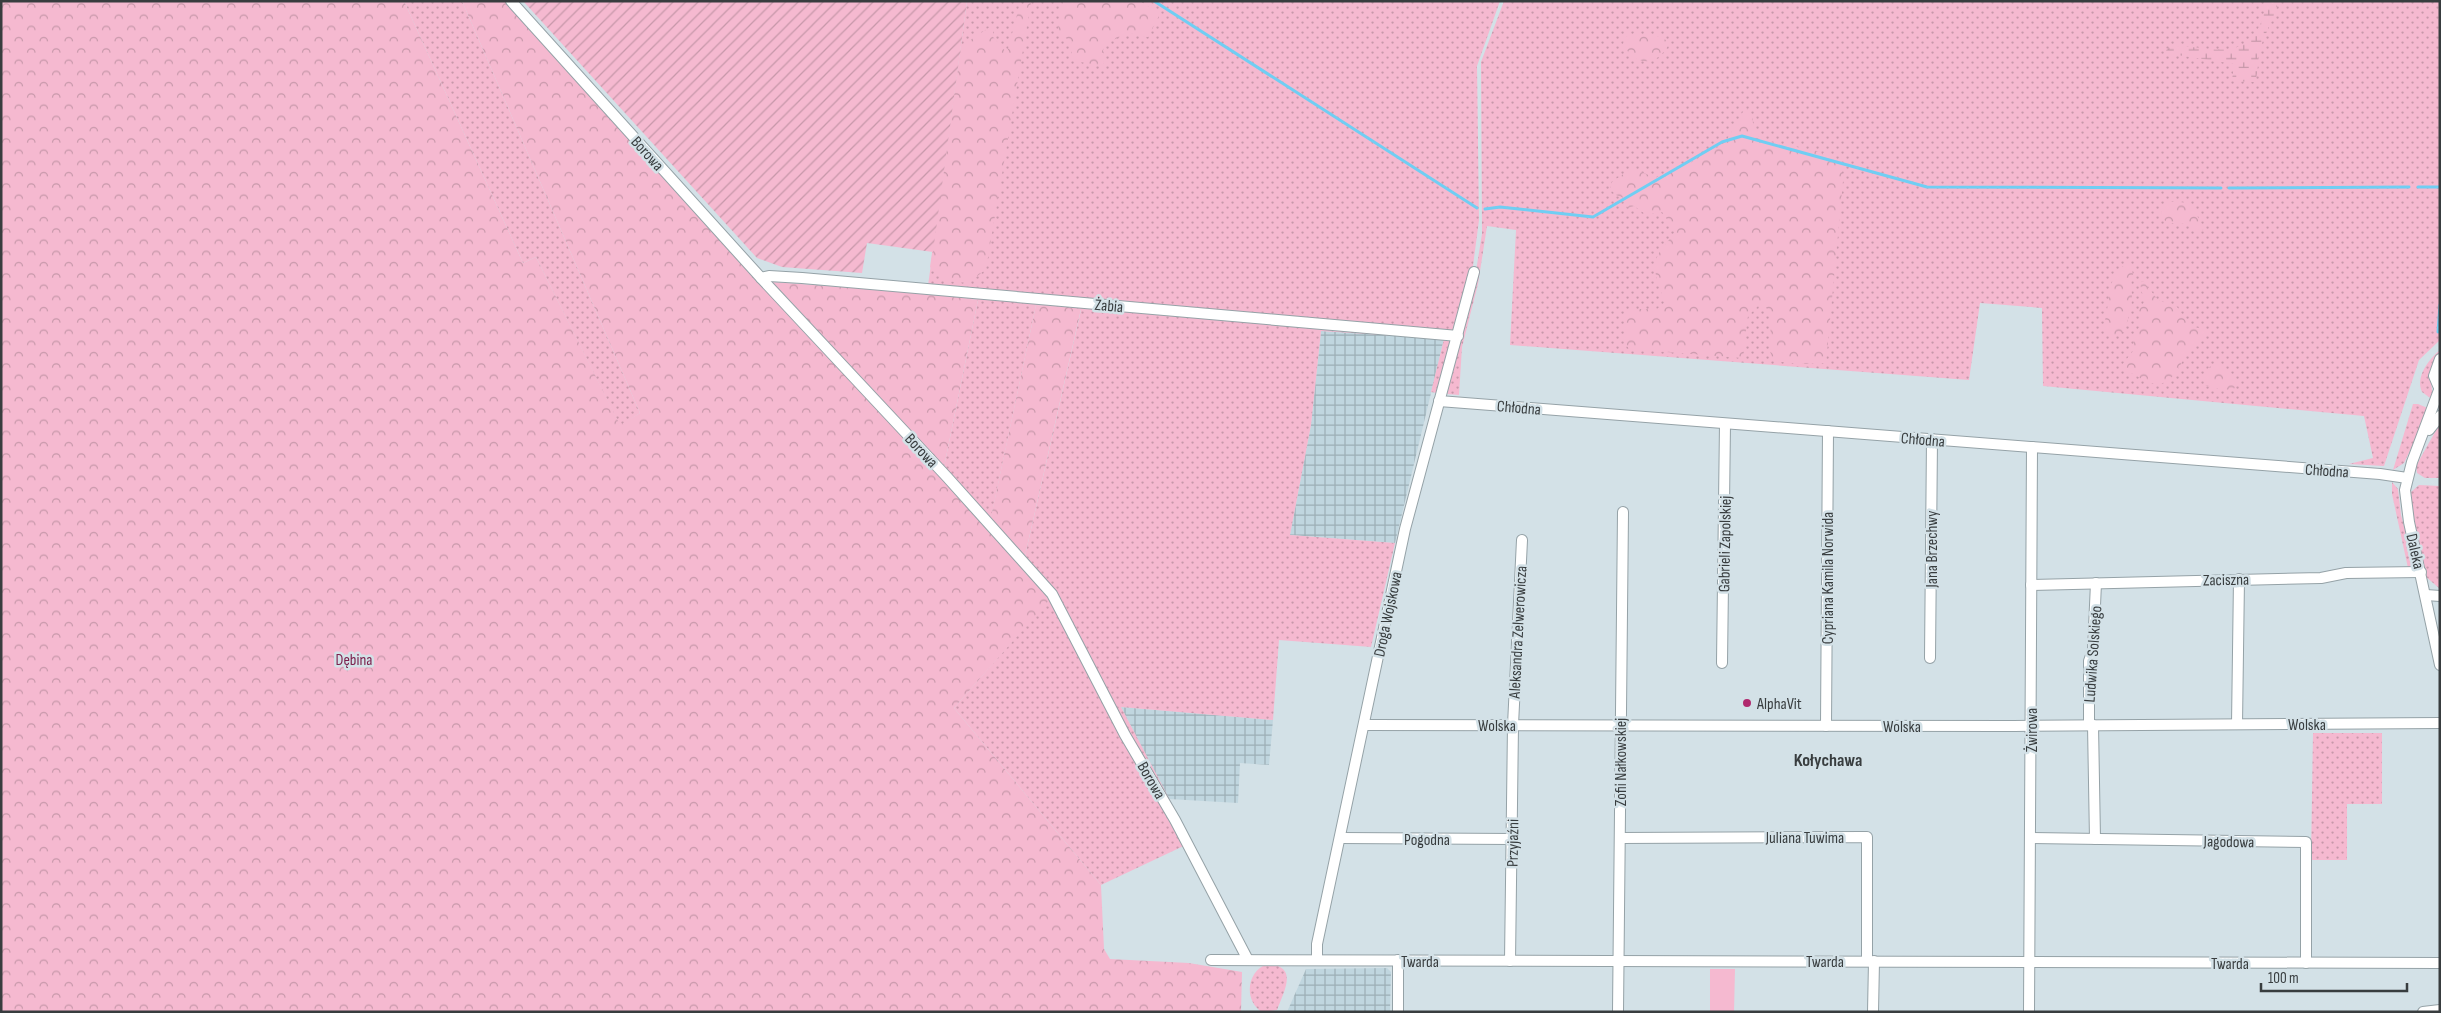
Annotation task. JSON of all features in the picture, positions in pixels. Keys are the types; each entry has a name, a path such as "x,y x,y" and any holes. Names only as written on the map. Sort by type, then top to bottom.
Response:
{"street":[{"name":"Borowa","path":"511,1 761,278 947,477 1052,594 1125,735 1174,820 1248,960"},
{"name":"Droga Wojskowa","path":"1317,960 1318,944 1405,529 1474,272"},
{"name":"Żabia","path":"761,278 769,276 802,278 1458,336"},
{"path":"2439,390 2434,376 2440,359"},
{"name":"Daleka","path":"2439,390 2407,478 2406,502 2440,665"},
{"name":"Chłodna","path":"1439,401 2380,474 2407,478"},
{"name":"Daleka","path":"2422,439 2440,416"},
{"name":"Gabrieli Zapolskiej","path":"1722,663 1725,424"},
{"name":"Cypriana Kamila Norwida","path":"1826,726 1828,431"},
{"name":"Jana Brzechwy","path":"1930,658 1932,439"},
{"name":"Żwirowa","path":"2029,1012 2032,447"},
{"name":"Zofii Nałkowskiej","path":"1618,1012 1623,512"},
{"name":"Aleksandra Zelwerowicza","path":"1513,724 1522,540"},
{"name":"Zaciszna","path":"2031,585 2321,578 2346,574 2420,572"},
{"path":"2238,724 2239,579"},
{"name":"Ludwika Solskiego","path":"2095,839 2089,661 2093,650 2096,583"},
{"path":"2426,595 2440,596"},
{"name":"Wolska","path":"1364,725 2031,726 2440,723"},
{"name":"Przyjaźni","path":"1510,961 1513,724"},
{"name":"Juliana Tuwima","path":"1620,838 1867,837 1871,961"},
{"name":"Pogodna","path":"1340,838 1513,839"},
{"name":"Jagodowa","path":"2031,838 2306,842 2306,963"},
{"name":"Twarda","path":"1211,960 2440,963"},
{"path":"1398,960 1398,1012"},
{"path":"1871,961 1873,1012"},
{"path":"2424,1012 2440,1010"}],"shaded area":[{"path":"1321,331 1444,339 1395,543 1290,535 1311,425"},
{"path":"1121,707 1273,720 1269,765 1240,763 1238,803 1169,799"},
{"path":"1387,968 1391,972 1390,1012 1287,1012 1306,969"}],"green space":[{"name":"Dębina","path":"1,1 404,1 523,263 536,257 620,425 640,413 462,1 517,1 772,282 927,293 978,300 944,467 991,517 1036,305 1081,309 1022,569 1050,599 954,708 1101,885 1104,949 1110,959 1189,963 1242,972 1241,1012 1,1012"},
{"path":"404,1 462,1 640,413 620,426 536,257 523,263"},
{"path":"523,1 967,1 933,252 867,243 862,273 782,267 757,258"},
{"path":"967,1 1500,1 1477,66 1479,220 1473,266 1437,393 1431,392 1444,339 1321,331 1311,425 1290,535 1395,543 1371,647 1279,640 1273,720 1121,707 1192,842 1101,885 954,708 1049,599 1022,569 1081,310 1036,305 991,518 944,467 978,300 927,293"},
{"path":"1063,1 1140,1 1158,13 1158,18 1148,37 1128,33 1107,43 1103,50 1104,63 1102,66 1075,61 1072,56 1071,41 1057,33"},
{"path":"1504,1 2440,1 2440,340 2419,360 2384,466 2349,464 2373,458 2364,416 2043,386 2042,308 1980,303 1969,380 1510,345 1516,230 1487,226 1478,284 1462,347 1459,395 1447,394 1476,271 1482,234 1481,62"},
{"path":"2267,1 2278,1 2261,46 2255,82 2232,81 2234,64 2165,53 2167,49 2173,46 2224,50 2236,48 2246,43 2255,34 2262,20"},
{"path":"1031,2 986,269 969,283 945,281 930,267 961,46 993,25 993,37 1007,53 1019,7"},
{"path":"1635,33 1663,37 1669,44 1658,57 1646,61 1640,60 1628,52 1623,44 1625,37"},
{"path":"1748,109 1752,116 1755,132 1762,139 1826,154 1835,157 1841,164 1843,181 1826,363 1800,364 1773,361 1770,351 1771,312 1764,306 1759,305 1748,316 1742,358 1629,349 1625,343 1625,309 1657,309 1664,303 1655,266 1659,253 1675,231 1662,212 1658,211 1648,216 1634,206 1628,208 1624,198 1616,195 1610,189 1612,182 1629,170 1642,172 1655,178 1685,166 1725,143 1744,110"},
{"path":"2170,202 2189,204 2203,225 2203,230 2195,233 2188,224 2168,223 2162,218 2161,212"},
{"path":"2126,264 2130,265 2133,274 2131,308 2124,332 2111,337 2105,331 2104,326 2114,272"},
{"path":"2143,281 2158,300 2177,307 2190,326 2207,330 2205,338 2188,352 2174,375 2163,383 2147,382 2128,372 2122,365 2133,351 2134,338 2140,325 2139,310 2144,302 2140,283"},
{"path":"2440,350 2430,371 2433,400 2422,392 2420,380 2428,363"},
{"path":"2218,362 2236,380 2234,389 2222,390 2205,385 2204,374 2211,366"},
{"path":"2413,404 2430,409 2404,463 2393,470"},
{"path":"2440,423 2440,478 2425,478 2417,473 2416,466"},
{"path":"2392,482 2398,489 2401,515 2412,557 2412,564 2408,568 2392,494"},
{"path":"2419,485 2440,486 2440,589 2425,576 2412,513 2411,492"},
{"path":"2313,733 2382,733 2382,804 2347,804 2347,860 2311,860"},
{"path":"1268,964 1283,969 1287,981 1277,1010 1262,1012 1252,1000 1250,986 1256,972"},
{"path":"1710,969 1735,969 1734,1012 1710,1012"}],"waterway":[{"path":"1154,1 1477,208"},
{"path":"1485,209 1500,207 1593,217 1722,142 1742,136 1927,187 2221,188"},
{"path":"2229,188 2409,187"},
{"path":"2418,187 2440,187"},
{"path":"2438,332 2440,305"}],"place":[{"name":"AlphaVit","path":"1747,703"}],"district":[{"name":"Kołychawa","path":"1828,760"}]}
